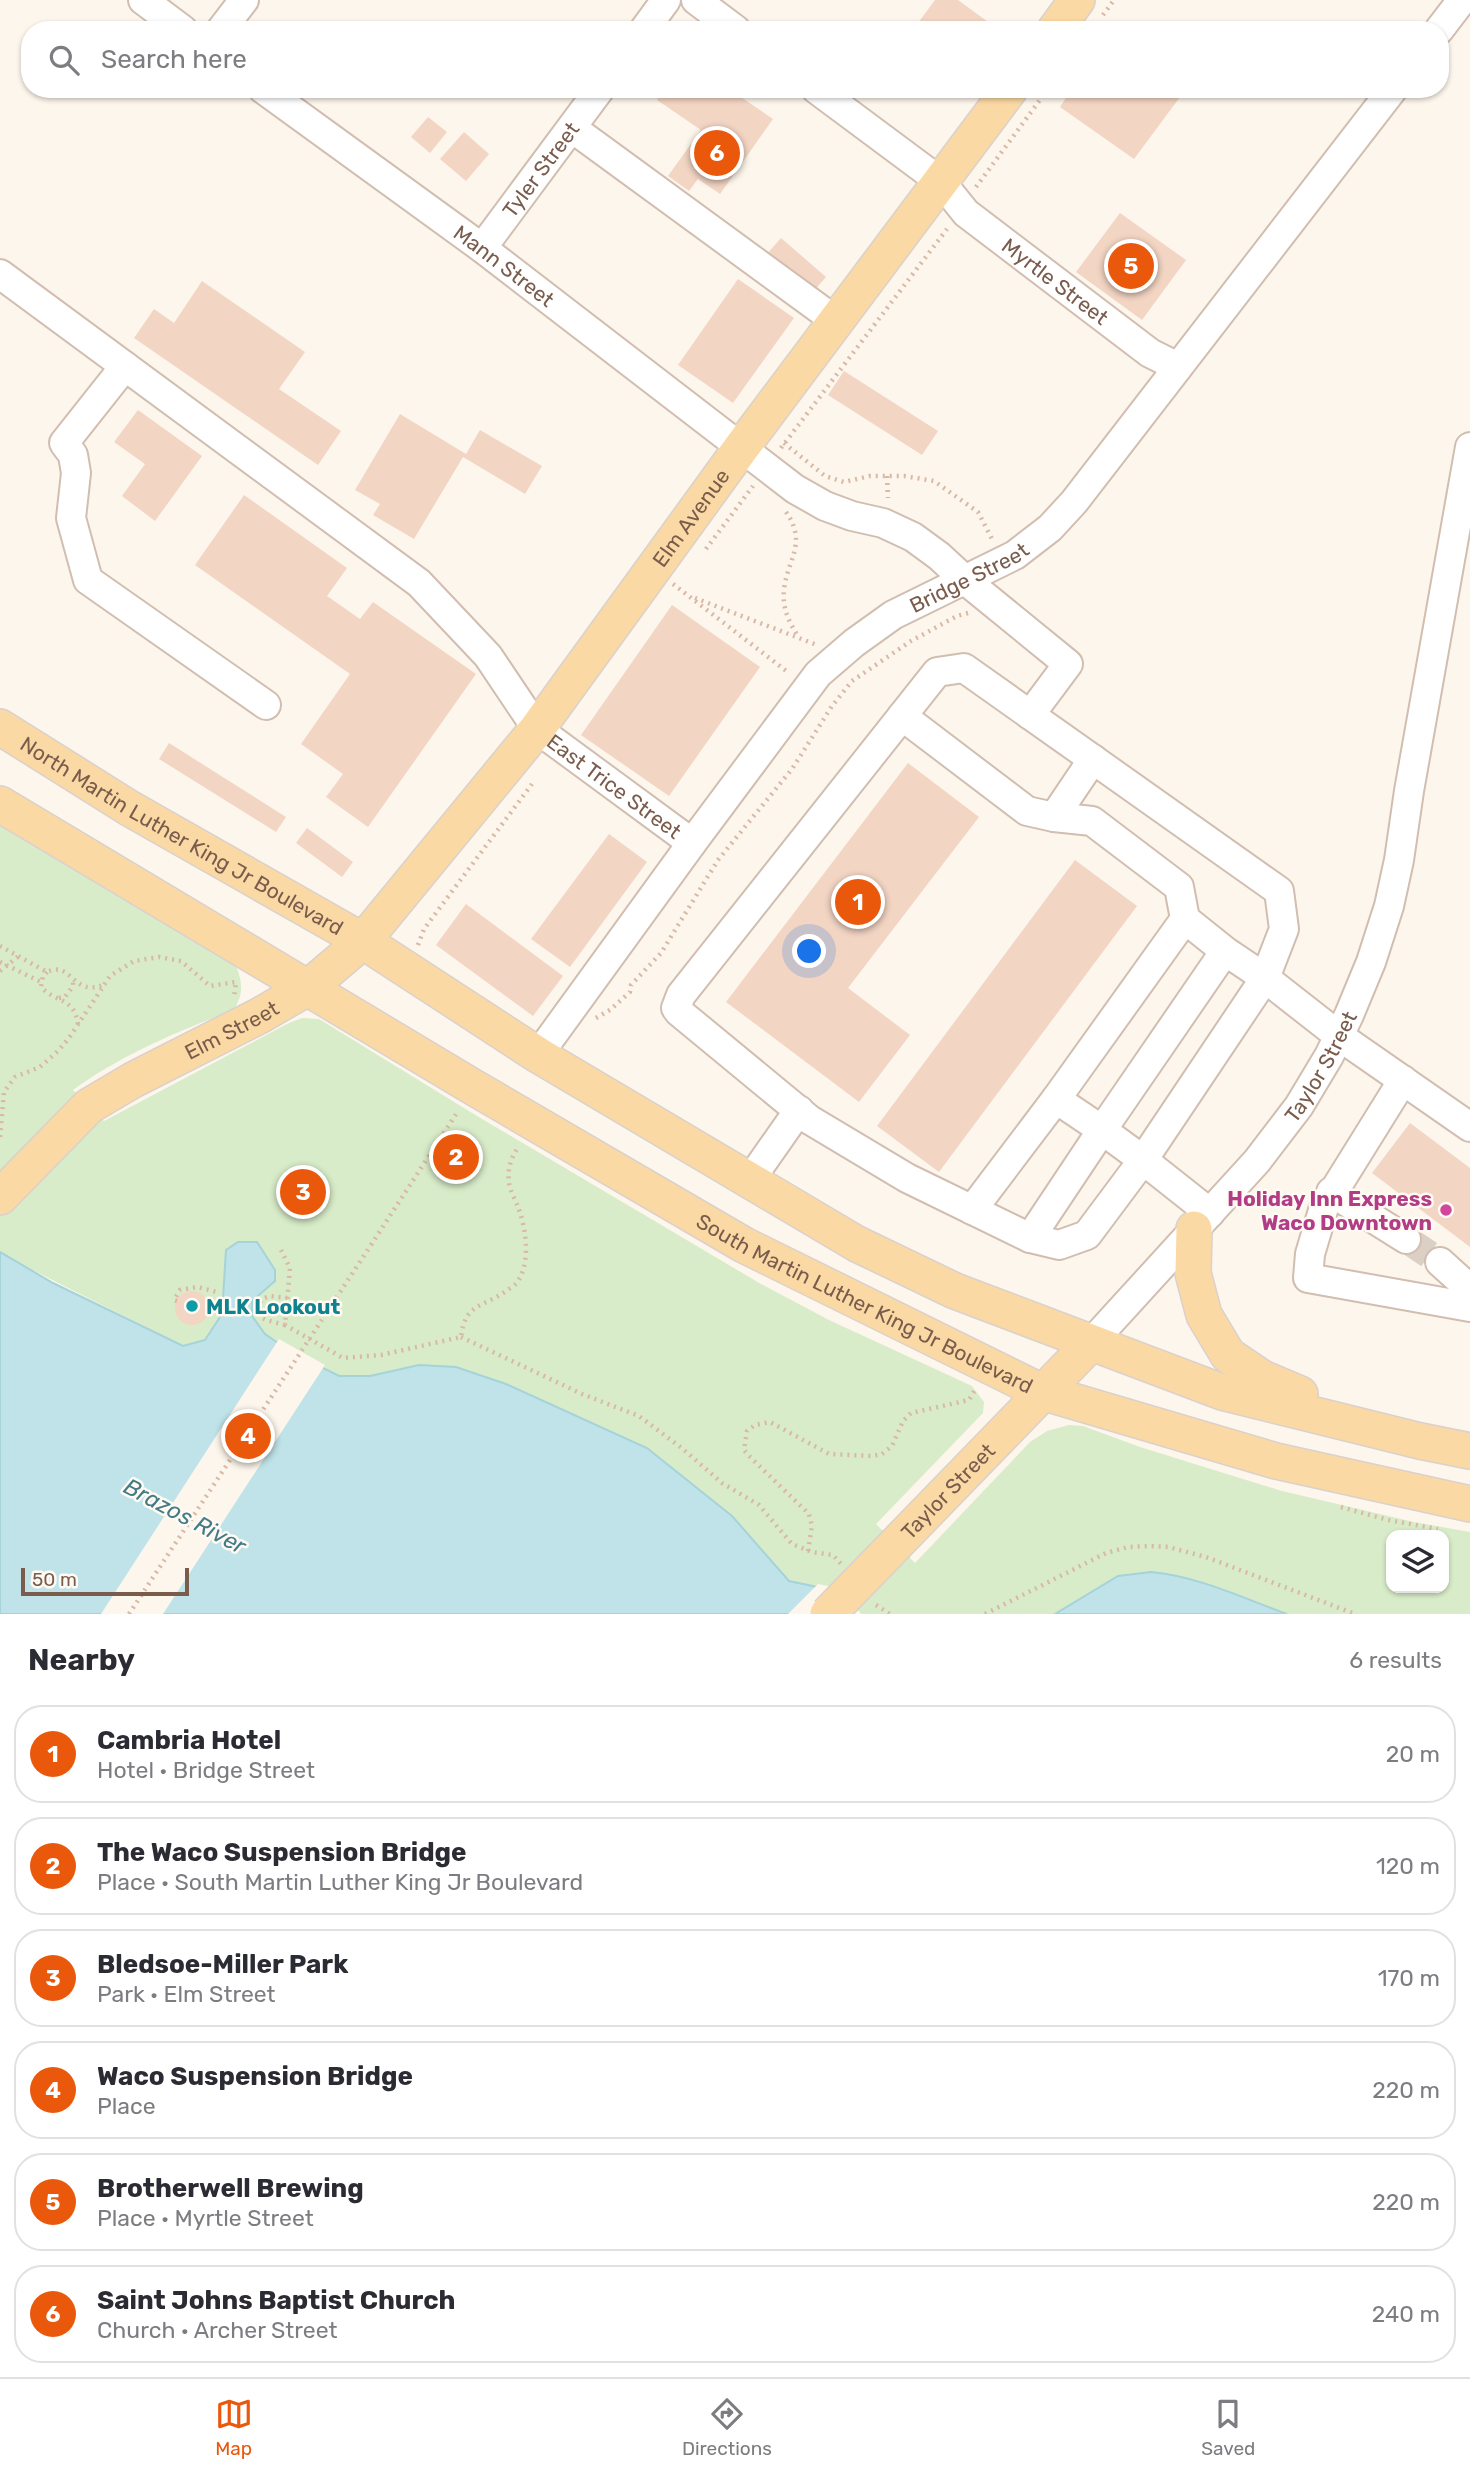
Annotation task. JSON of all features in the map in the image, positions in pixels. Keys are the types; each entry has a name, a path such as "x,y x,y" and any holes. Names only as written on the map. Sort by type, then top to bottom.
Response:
{"main road":[{"path":"1062,21 1077,0"},
{"name":"Elm Avenue","path":"363,941 548,737 671,583 755,469 836,321 951,195 1005,98"},
{"name":"North Martin Luther King Jr Boulevard","path":"0,727 129,808 363,941"},
{"path":"0,804 309,987"},
{"path":"363,941 538,1055 857,1244 955,1292 1222,1392 1470,1451"},
{"name":"Elm Street","path":"0,1197 89,1106 309,987 363,941"},
{"name":"South Martin Luther King Jr Boulevard","path":"309,987 473,1087 744,1245 1042,1392 1276,1461 1470,1504"},
{"path":"1202,1221 1193,1273 1204,1315 1228,1355 1262,1378 1420,1441"},
{"name":"Taylor Street","path":"828,1614 1090,1344"}],"street":[{"path":"143,0 171,21"},
{"path":"228,21 244,0"},
{"path":"651,21 666,0"},
{"path":"696,0 724,21"},
{"path":"1447,21 1462,0"},
{"name":"Mann Street","path":"275,98 482,248 755,469 825,506 883,523 913,537 939,556 1069,664 1030,715"},
{"name":"Tyler Street","path":"482,248 594,98"},
{"name":"Myrtle Street","path":"827,98 1150,353 1178,368"},
{"name":"Bridge Street","path":"538,1055 834,650 893,615 1015,555 1050,528 1074,502 1387,98"},
{"path":"572,128 836,321"},
{"name":"East Trice Street","path":"0,274 419,583 488,656 548,737 692,843"},
{"path":"125,366 64,443 73,455 76,473 71,518 88,580 265,705"},
{"name":"Taylor Street","path":"1090,1344 1257,1161 1298,1106 1339,1036 1371,962 1389,906 1399,860 1470,447"},
{"path":"964,668 1030,715 1279,891 1284,929 1265,978 1143,1160 1087,1235 1059,1245 1030,1238 907,1178 810,1120 676,1008 681,995 937,672 964,668"},
{"path":"902,716 1027,811 1092,821 1179,887 1185,919 1339,1036 1470,1127"},
{"path":"1054,817 1093,759"},
{"path":"972,1210 1056,1100 1185,919"},
{"path":"1030,1238 1225,951"},
{"path":"1403,1080 1331,1192 1317,1227 1310,1254 1308,1278 1470,1307"},
{"path":"1056,1100 1143,1160 1202,1221"},
{"path":"750,1180 799,1110"},
{"path":"1331,1192 1406,1239"},
{"path":"1440,1262 1470,1289"}],"path":[{"path":"701,555 749,491 755,469 784,443 951,195 1040,98"},
{"path":"784,443 825,476 843,487 853,489"},
{"path":"749,491 755,469"},
{"path":"825,476 844,482 870,476 904,476 934,481 978,512 989,530 993,545"},
{"path":"887,476 888,498"},
{"path":"880,496 896,501"},
{"path":"794,515 783,509 796,530 793,562 784,590 784,603 788,620 799,638"},
{"path":"671,583 832,706"},
{"path":"687,595 873,667"},
{"path":"610,1010 630,992 631,985 661,953 718,860 792,769 832,706 852,681 911,641 957,616 966,613 980,615 985,619 1002,611"},
{"path":"418,954 419,940 424,929 548,737"},
{"path":"0,946 47,972"},
{"path":"0,971 20,955"},
{"path":"0,1137 4,1092 15,1077 40,1067 69,1038 110,976 134,961 159,957 181,961 210,986 236,982 236,993 231,1003"},
{"path":"0,962 41,982 46,992 72,1006 78,1025"},
{"path":"41,982 52,969 63,970 71,976 73,981 70,992 65,997 58,998"},
{"path":"73,981 87,987 105,985"},
{"path":"129,1614 473,1087"},
{"path":"461,1338 462,1324 471,1309 491,1302 518,1282 526,1258 523,1223 508,1182 511,1157 522,1143 512,1136"},
{"path":"281,1250 290,1268 285,1325"},
{"path":"177,1301 174,1300 180,1290 197,1287 218,1292"},
{"path":"287,1298 270,1296 262,1299 258,1306 259,1316 285,1325 343,1358 381,1355 461,1338 582,1394 639,1416 722,1483 759,1505 792,1544 808,1551 833,1555 842,1566"},
{"path":"808,1551 812,1526 809,1514 749,1457 744,1450 747,1431 755,1425 769,1422 829,1454 872,1456 882,1454 892,1446 903,1421 911,1413 969,1400 975,1384 984,1391"},
{"path":"985,1614 1106,1553 1128,1547 1150,1546 1168,1547 1206,1557 1356,1614"},
{"path":"869,1597 878,1608 890,1614"}],"green space":[{"path":"0,820 235,964 238,970 241,993 233,1011 150,1045 73,1090 104,1121 289,1023 302,1018 319,1019 761,1284 829,1320 972,1386 984,1402 983,1413 876,1524 915,1563 1030,1442 1047,1431 1069,1425 1083,1426 1140,1447 1282,1491 1414,1522 1470,1532 1470,1614 1287,1614 1198,1582 1117,1576 1055,1614 857,1614 841,1592 789,1581 732,1516 647,1448 506,1384 456,1367 419,1365 370,1376 339,1376 265,1334 252,1316 252,1301 226,1250 222,1314 205,1340 183,1346 0,1252"}],"water":[{"name":"Brazos River","path":"238,1242 257,1242 275,1270 275,1281 252,1301 252,1316 265,1334 293,1353 339,1376 370,1376 419,1365 456,1367 506,1384 647,1448 732,1516 789,1581 841,1592 857,1614 0,1614 0,1252 53,1283 183,1346 205,1340 222,1314 226,1250"},
{"path":"1151,1572 1203,1583 1287,1614 1055,1614 1118,1576"}],"pier":[{"path":"279,1339 325,1365 163,1614 101,1614"},
{"path":"818,1584 843,1589 861,1614 788,1614"}],"building":[{"path":"935,0 958,0 987,21 919,21"},
{"path":"742,98 773,119 720,194 698,179 689,191 668,176 701,130 657,100"},
{"path":"1066,98 1179,98 1134,159 1060,107"},
{"path":"428,117 447,132 430,153 411,137"},
{"path":"464,132 489,154 466,181 440,159"},
{"path":"1120,213 1186,260 1142,320 1076,272"},
{"path":"781,238 826,277 812,293 767,254"},
{"path":"738,279 794,318 733,403 678,365"},
{"path":"202,281 305,352 279,389 341,431 318,465 134,338 154,309 174,323"},
{"path":"844,371 938,431 922,455 828,395"},
{"path":"138,410 202,456 155,521 122,496 145,464 114,442"},
{"path":"400,414 466,454 480,430 542,466 525,494 463,457 414,539 373,515 380,504 355,490"},
{"path":"244,495 347,568 327,596 360,619 373,602 476,674 368,827 326,797 343,774 301,744 350,674 195,565"},
{"path":"672,605 760,667 669,796 581,735"},
{"path":"169,743 286,817 276,832 159,759"},
{"path":"908,763 979,817 848,988 910,1035 859,1102 726,1002"},
{"path":"307,828 353,862 342,877 296,843"},
{"path":"609,834 647,862 570,967 531,939"},
{"path":"1075,860 1137,906 939,1172 877,1126"},
{"path":"466,904 563,976 533,1016 436,945"},
{"name":"Holiday Inn Express Waco Downtown","path":"1410,1123 1470,1168 1470,1247 1372,1173"},
{"name":"MLK Lookout","path":"192,1291 204,1296 209,1308 204,1320 192,1325 180,1320 175,1308 180,1296"}],"tunnel":[{"path":"1406,1239 1440,1262"}],"place":[{"name":"Saint Johns Baptist Church","path":"717,153"},
{"name":"Brotherwell Brewing","path":"1131,266"},
{"name":"Cambria Hotel","path":"858,902"},
{"name":"The Waco Suspension Bridge","path":"456,1157"},
{"name":"Bledsoe-Miller Park","path":"303,1192"},
{"name":"Holiday Inn Express Waco Downtown","path":"1446,1210"},
{"name":"MLK Lookout","path":"192,1306"},
{"name":"Waco Suspension Bridge","path":"248,1436"}]}
